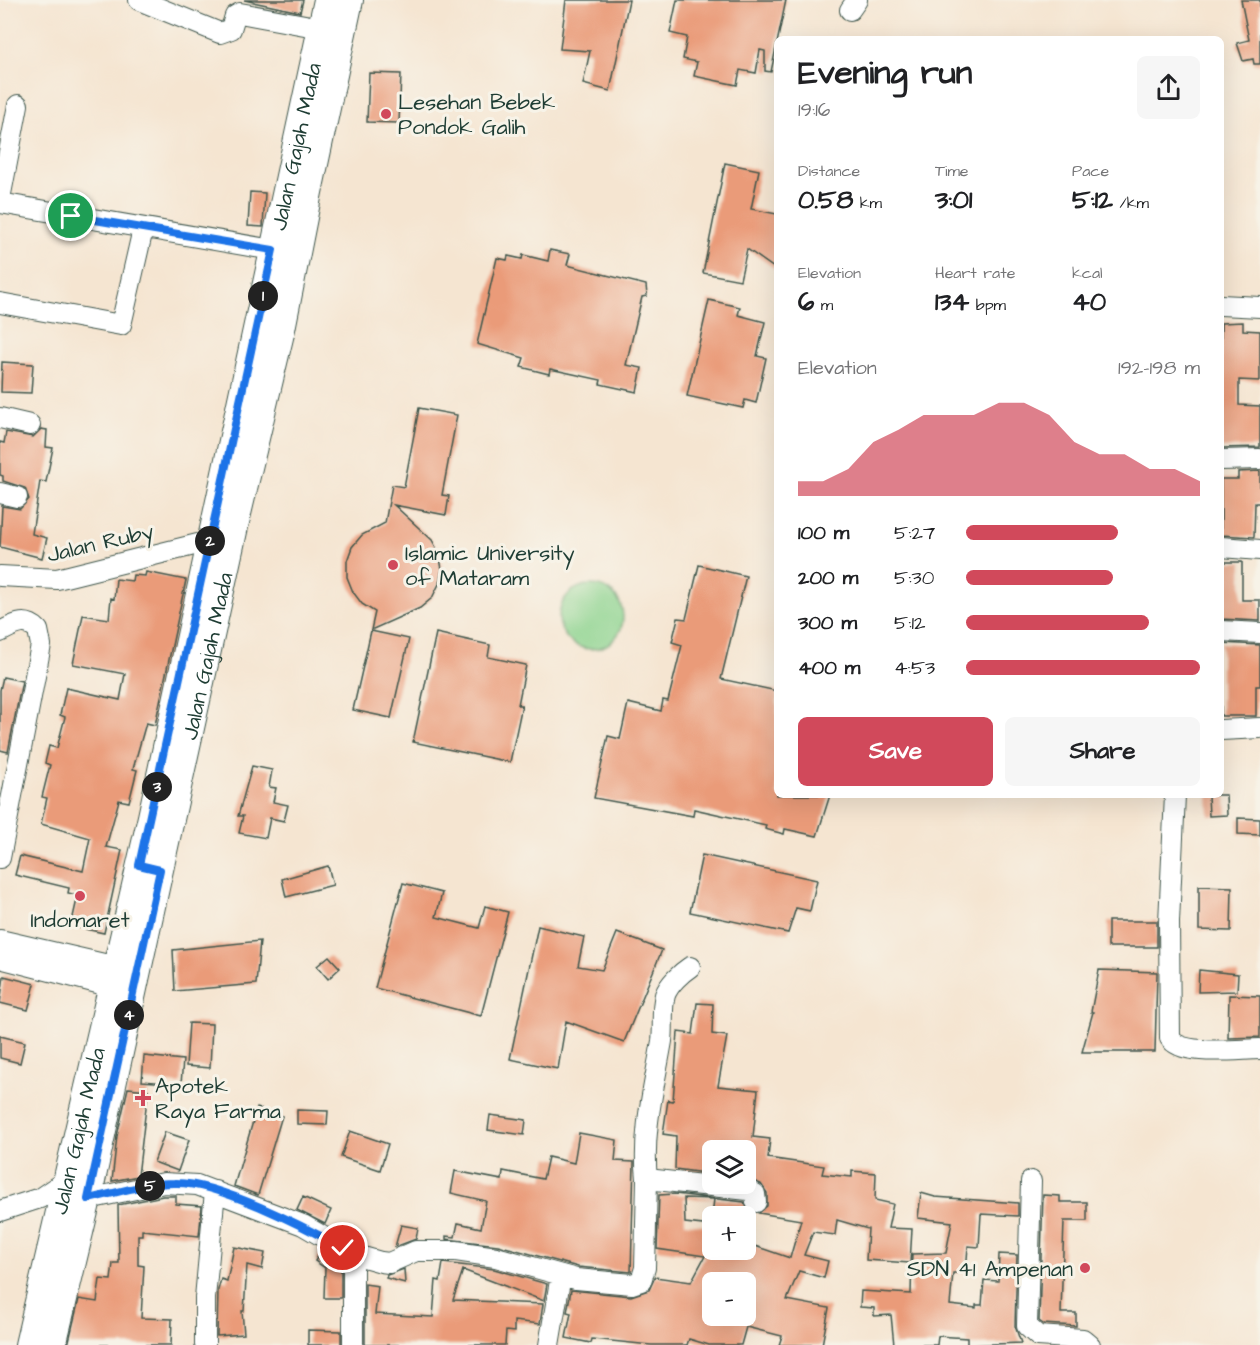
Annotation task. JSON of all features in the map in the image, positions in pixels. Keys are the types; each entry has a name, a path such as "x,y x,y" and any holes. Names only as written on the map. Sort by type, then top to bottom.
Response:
{"main road":[{"name":"Jalan Gajah Mada","path":"53,1345 88,1199 115,977 149,868 282,329 298,190 327,0"},
{"name":"Jalan Gajah Mada","path":"28,1345 65,1181 102,1083 149,868 210,541 273,250 298,190 350,0"}],"street":[{"path":"139,0 220,33 231,29 235,16 240,13 321,28"},
{"path":"18,105 0,201 143,229 273,250"},
{"path":"0,303 122,325 143,229"},
{"path":"1224,305 1260,307"},
{"path":"0,418 30,425"},
{"path":"1224,460 1260,459"},
{"name":"Jalan Ruby","path":"0,576 57,579 210,541"},
{"path":"1224,547 1260,550"},
{"path":"0,632 19,623 28,623 36,627 41,645 3,824 0,858"},
{"path":"1224,631 1260,633"},
{"path":"1224,730 1260,728"},
{"path":"1175,798 1169,922 1170,1038 1173,1043 1186,1050 1260,1049"},
{"path":"0,942 115,977"},
{"path":"0,958 115,977"},
{"path":"88,1199 175,1182 197,1185 303,1225 352,1254 386,1263 416,1251 456,1251 496,1257 561,1275 632,1284 641,1281 645,1268 648,1179 644,1143 662,1039 665,994 676,978 690,967"},
{"path":"648,1179 748,1190 755,1194 756,1202"},
{"path":"0,1211 40,1198 65,1181"},
{"path":"1031,1181 1027,1326 1038,1336 1083,1339 1090,1345"},
{"path":"205,1345 205,1298 215,1191"},
{"path":"352,1254 353,1345"},
{"path":"549,1345 561,1275"}],"green space":[{"path":"585,585 597,585 614,594 621,605 623,617 621,629 614,640 597,649 585,649 573,644 564,635 559,623 559,611 564,599 573,590"}],"building":[{"path":"244,0 303,0 300,12"},
{"path":"566,0 629,0 610,91 583,84 590,51 560,49"},
{"path":"677,0 786,0 778,36 774,36 771,72 765,71 765,51 760,50 756,73 740,70 737,85 694,76 697,62 683,59 687,37 670,33"},
{"path":"1241,0 1260,0 1260,64 1254,64 1253,59 1243,61 1237,43 1249,40"},
{"path":"369,73 401,74 399,123 367,122"},
{"path":"725,163 759,170 751,209 774,213 774,268 747,249 740,280 703,273"},
{"path":"250,192 265,193 263,227 248,226"},
{"path":"550,250 570,254 567,265 646,285 647,296 642,297 626,365 642,368 637,392 600,384 601,380 550,369 549,374 521,367 524,358 477,344 497,258 507,260 508,256 522,259 523,255 548,261"},
{"path":"709,300 740,307 738,315 765,322 757,356 766,358 756,403 745,400 743,408 687,396"},
{"path":"1243,322 1243,330 1260,331 1260,381 1239,380 1239,405 1260,406 1260,447 1224,448 1224,323"},
{"path":"2,362 33,364 31,393 1,392"},
{"path":"419,408 457,415 442,495 449,496 446,515 394,505 432,540 439,553 442,569 439,584 432,598 420,608 371,630 375,612 362,604 353,592 347,577 347,561 352,547 362,535 385,523 392,485 404,487"},
{"path":"41,429 47,430 46,447 53,448 46,482 40,481 32,534 47,538 42,558 0,547 2,506 20,509 29,499 25,488 3,481 3,476 0,475 0,442 4,443 6,432 33,437"},
{"path":"1260,471 1260,503 1255,503 1254,537 1224,535 1224,479 1238,479 1238,472"},
{"path":"1224,562 1242,562 1242,600 1260,600 1260,621 1224,619"},
{"path":"699,565 746,576 721,679 774,690 774,798 829,798 817,836 785,829 784,834 765,829 766,825 694,809 693,816 594,798 608,736 620,739 628,703 661,711 663,700 668,701 682,645 672,642 678,618 686,619"},
{"path":"146,572 186,580 155,725 146,723 133,769 137,770 129,802 119,800 106,847 122,850 104,933 71,926 78,895 68,893 69,888 15,875 20,856 83,871 90,838 41,824 47,798 42,797 50,765 45,763 49,746 57,748 65,717 60,715 66,688 120,700 125,674 73,664 83,615 109,619 116,579 132,581 133,575 145,576"},
{"path":"371,631 409,639 391,718 353,710"},
{"path":"436,633 490,645 488,657 526,665 518,705 522,705 510,762 413,742"},
{"path":"1224,643 1260,645 1260,686 1256,686 1256,716 1224,716"},
{"path":"3,677 22,681 8,752 0,750 0,690"},
{"path":"252,766 272,770 269,787 276,788 273,802 288,805 284,821 270,818 266,838 239,833 243,816 238,816"},
{"path":"1226,795 1227,815 1209,816 1208,798 1224,798"},
{"path":"1238,818 1260,819 1260,835 1238,834"},
{"path":"702,855 817,880 810,911 796,908 788,933 690,912"},
{"path":"328,866 333,885 286,897 282,879"},
{"path":"403,883 442,893 436,917 479,928 485,906 508,912 481,1016 375,988"},
{"path":"1199,886 1232,887 1231,931 1199,930"},
{"path":"1108,921 1157,921 1157,947 1108,947"},
{"path":"538,926 584,937 578,966 602,970 617,933 662,950 624,1042 566,1021 558,1069 510,1059"},
{"path":"260,941 256,984 175,991 173,950"},
{"path":"329,956 340,968 328,979 317,966"},
{"path":"1099,970 1157,972 1155,1052 1082,1052 1093,1012 1091,1012"},
{"path":"1199,970 1238,974 1237,991 1198,992"},
{"path":"4,976 35,984 28,1010 0,1003"},
{"path":"1229,995 1260,996 1260,1037 1228,1038"},
{"path":"697,1003 713,1004 712,1034 727,1036 718,1086 758,1090 753,1137 770,1139 768,1158 824,1166 822,1174 852,1177 852,1171 876,1173 875,1200 893,1204 888,1228 912,1229 910,1263 866,1260 868,1229 837,1220 835,1235 813,1232 804,1255 828,1261 824,1278 799,1271 787,1300 829,1308 822,1345 779,1345 782,1336 746,1327 741,1345 709,1345 689,1339 687,1345 651,1345 592,1339 591,1343 566,1338 571,1313 567,1312 571,1290 631,1296 649,1290 655,1277 691,1282 703,1260 756,1260 756,1246 790,1258 801,1220 759,1213 767,1206 767,1193 761,1184 756,1182 756,1140 702,1140 702,1173 675,1169 676,1136 663,1134 668,1100 673,1101 678,1032 693,1034"},
{"path":"189,1023 212,1024 210,1068 186,1066"},
{"path":"0,1036 25,1042 20,1063 0,1058"},
{"path":"144,1056 183,1060 181,1084 142,1081"},
{"path":"128,1088 148,1090 138,1176 112,1181 117,1136"},
{"path":"257,1108 282,1116 258,1195 234,1186"},
{"path":"297,1110 328,1111 327,1125 297,1124"},
{"path":"490,1115 526,1120 524,1135 488,1130"},
{"path":"350,1131 388,1144 380,1170 341,1157"},
{"path":"165,1132 189,1140 178,1171 154,1162"},
{"path":"579,1133 617,1140 615,1161 634,1162 631,1272 578,1267 498,1245 446,1239 446,1236 455,1237 458,1223 481,1228 486,1201 451,1193 455,1171 502,1180 503,1171 543,1179 548,1157 574,1163"},
{"path":"921,1193 935,1197 1018,1203 1018,1216 981,1214 979,1247 968,1246 966,1273 953,1273 950,1305 976,1308 976,1305 982,1305 984,1280 998,1281 999,1254 1017,1255 1015,1326 1021,1343 967,1345 967,1338 938,1336 937,1345 894,1345 891,1315 874,1316 874,1308 860,1307 861,1291 911,1294 912,1254 946,1253 952,1222 918,1218"},
{"path":"675,1194 744,1202 746,1206 713,1206 714,1199 684,1198 685,1223 702,1225 702,1256 657,1249 659,1195"},
{"path":"1043,1195 1060,1196 1060,1202 1087,1202 1087,1221 1064,1221 1061,1313 1076,1313 1076,1326 1043,1324 1039,1321"},
{"path":"163,1196 176,1196 176,1204 202,1206 199,1236 142,1230 142,1235 138,1235 138,1265 144,1266 141,1318 172,1319 171,1345 68,1345 79,1299 97,1302 100,1279 111,1280 113,1263 119,1263 118,1205"},
{"path":"303,1197 331,1210 325,1224 297,1210"},
{"path":"401,1225 418,1228 416,1239 395,1247"},
{"path":"234,1247 265,1253 262,1269 247,1265 244,1311 242,1311 244,1334 217,1336 218,1290 221,1279 227,1281"},
{"path":"322,1250 341,1261 341,1298 324,1298 325,1268 315,1261"},
{"path":"443,1263 494,1269 547,1284 544,1301 463,1270 453,1300 543,1304 540,1324 514,1321 514,1332 506,1331 505,1345 365,1345 365,1284 378,1286 375,1314 433,1317 436,1280 440,1281"},
{"path":"404,1269 405,1283 386,1278 387,1275"},
{"path":"308,1330 341,1331 341,1345 308,1345"}],"place":[{"name":"Lesehan Bebek Pondok Galih","path":"386,114"},
{"name":"Islamic University of Mataram","path":"393,565"},
{"name":"Indomaret","path":"80,896"},
{"name":"Apotek Raya Farma","path":"143,1098"},
{"name":"SDN 41 Ampenan","path":"1085,1268"}],"route":[{"path":"71,216 273,250 139,865 160,870 88,1199 164,1183 197,1185 303,1225 343,1248"}]}
